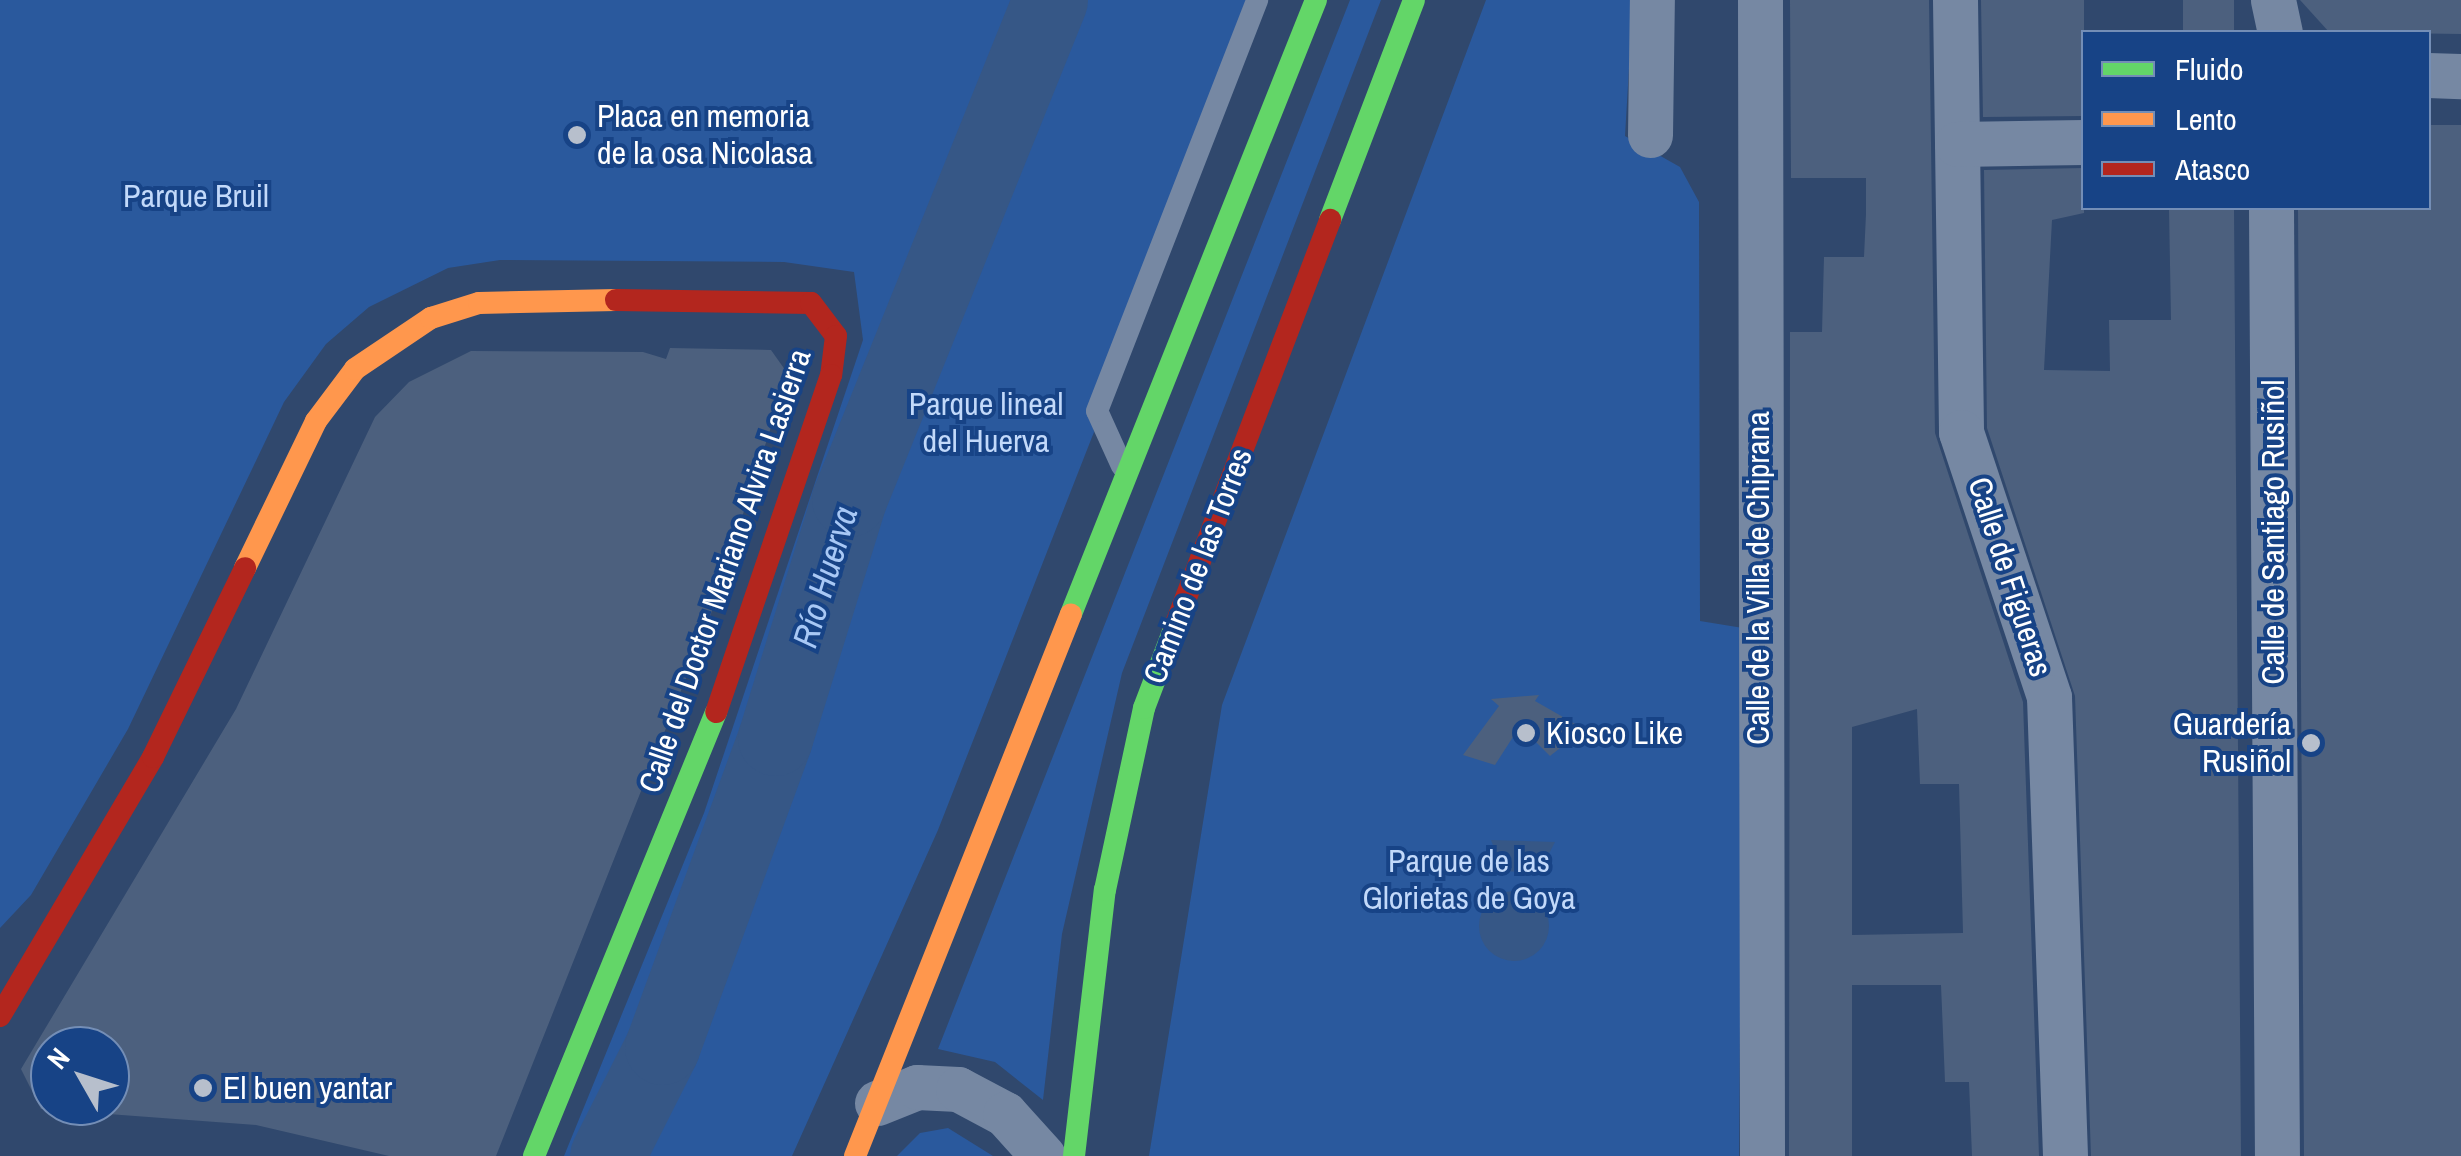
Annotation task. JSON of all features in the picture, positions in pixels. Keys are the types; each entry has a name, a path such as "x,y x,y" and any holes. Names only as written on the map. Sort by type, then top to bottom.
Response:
{"main road":[{"path":"855,1156 1316,0"},
{"name":"Camino de las Torres","path":"1074,1156 1105,890 1144,708 1414,1"},
{"name":"Calle del Doctor Mariano Alvira Lasierra","path":"0,1016 152,757 316,421 370,356 431,318 490,301 760,297 811,304 836,336 831,375 711,726 534,1156"}],"street":[{"path":"1650,135 1652,0"},
{"name":"Calle de la Villa de Chiprana","path":"1760,0 1762,1156"},
{"name":"Calle de Figueras","path":"1955,0 1961,432 2050,697 2066,1156"},
{"path":"2273,0 2280,30"},
{"path":"2431,76 2461,76"},
{"path":"1957,144 2081,142"},
{"name":"Calle de Santiago Rusiñol","path":"2270,210 2277,1156"},
{"path":"877,1103 917,1087 958,1089 1005,1114 1043,1156"}],"lane":[{"path":"1127,478 1097,410 1257,0"}],"green space":[{"path":"0,0 1246,0 1090,406 1094,432 938,830 792,1156 564,1156 704,813 863,340 854,272 784,262 500,260 448,268 369,307 326,344 284,402 128,729 31,895 0,928"},
{"path":"1350,0 1381,0 1122,673 1062,934 1043,1100 995,1062 938,1049"},
{"name":"Parque de las Glorietas de Goya","path":"1486,0 1633,0 1625,136 1680,167 1699,202 1700,621 1743,628 1739,1156 1149,1156 1222,705"},
{"path":"948,1128 993,1156 897,1156 920,1133"}],"shaded area":[{"path":"1491,840 1555,842 1539,873 1503,871"},
{"path":"1514,891 1538,902 1549,926 1538,950 1514,961 1490,950 1479,926 1490,902"}],"building":[{"path":"1790,0 1929,0 1935,433 2023,702 2039,1156 1972,1156 1969,1082 1945,1082 1941,985 1852,985 1852,1156 1789,1156 1790,332 1822,332 1824,257 1864,257 1866,214 1866,178 1791,178","holes":["1917,709 1920,784 1959,784 1963,933 1852,935 1852,727"]},
{"path":"1981,0 2084,0 2081,116 1983,117"},
{"path":"2183,0 2234,0 2234,30 2183,30"},
{"path":"2300,0 2461,0 2461,34 2431,34 2431,30 2327,30"},
{"path":"2431,125 2461,125 2461,1156 2304,1156 2298,210 2431,210"},
{"path":"2081,168 2084,213 2052,220 2044,370 2110,371 2109,320 2171,320 2169,210 2234,210 2241,1156 2091,1156 2075,696 1987,428 1984,170"},
{"path":"670,348 771,350 788,374 709,620 496,1156 389,1156 256,1125 130,1116 130,1026 47,1026 236,709 375,417 409,382 471,351 643,352 666,359"},
{"name":"Kiosco Like","path":"1539,695 1535,701 1584,729 1550,756 1520,726 1495,765 1463,755 1499,706 1491,699"},
{"path":"30,1054 30,1087 21,1069"}],"waterway":[{"name":"Río Huerva","path":"607,1156 662,1047 775,738 849,499 1050,0"}],"traffic: fast":[{"path":"1071,614 1316,0"},
{"path":"1330,220 1414,0"},
{"path":"1074,1156 1105,890 1144,708 1174,629"},
{"path":"534,1156 716,712"}],"traffic: slow":[{"path":"245,568 316,421 355,369 431,318 479,303 616,300"},
{"path":"855,1156 1071,614"}],"traffic: jam":[{"path":"1174,629 1330,220"},
{"path":"616,300 811,303 836,336 831,375 716,712"},
{"path":"0,1016 153,757 245,568"}],"place":[{"name":"Placa en memoria de la osa Nicolasa","path":"577,135"},
{"name":"Kiosco Like","path":"1526,733"},
{"name":"Guardería Rusiñol","path":"2311,743"},
{"name":"El buen yantar","path":"203,1088"}],"park label":[{"name":"Parque Bruil","path":"196,196"},
{"name":"Parque lineal del Huerva","path":"986,424"}]}
